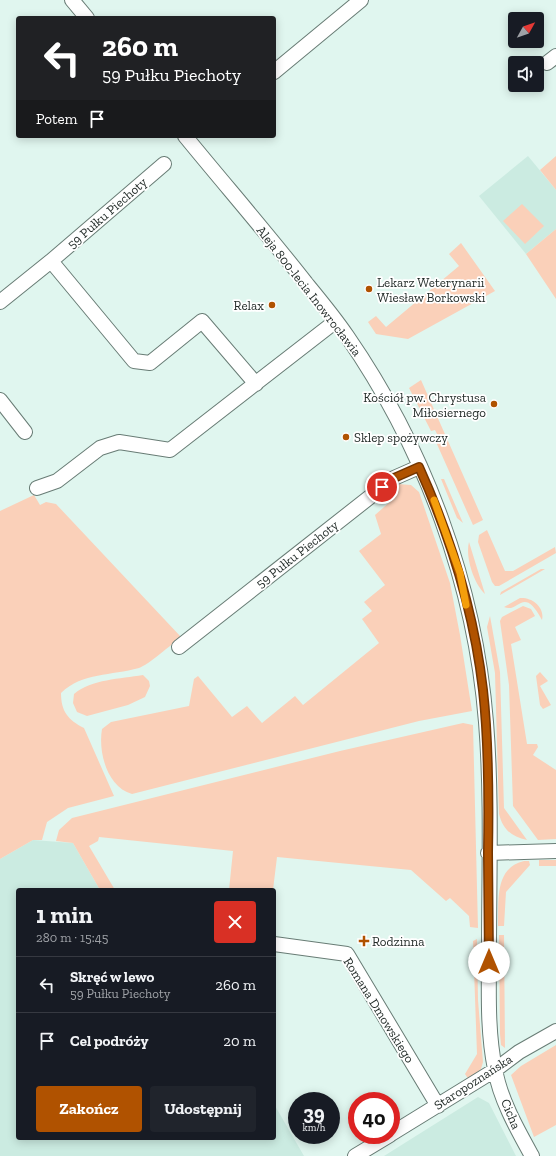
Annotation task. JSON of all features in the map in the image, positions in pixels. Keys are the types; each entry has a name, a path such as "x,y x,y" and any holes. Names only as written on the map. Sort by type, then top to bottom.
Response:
{"street":[{"path":"72,0 85,16"},
{"path":"276,70 361,0"},
{"name":"Aleja 800-lecia Inowrocławia","path":"190,138 336,321 381,390 419,467 449,540 460,573 477,658 486,724 489,770 489,1008 495,1070"},
{"name":"59 Pułku Piechoty","path":"0,302 51,261 164,164"},
{"path":"51,261 134,362 150,363 202,321 256,384"},
{"path":"37,488 57,481 100,448 119,442 170,450 336,321"},
{"path":"0,400 25,432"},
{"name":"59 Pułku Piechoty","path":"179,647 394,478 419,467"},
{"path":"488,854 556,851"},
{"name":"Romana Dmowskiego","path":"276,944 347,954 438,1106"},
{"name":"Staropoznańska","path":"400,1129 495,1070 519,1052 556,1031"},
{"name":"Cicha","path":"495,1070 507,1106 532,1156"},
{"name":"Staropoznańska","path":"355,1156 375,1144"}],"shaded area":[{"path":"528,156 556,190 556,229 526,254 479,196"},
{"path":"556,156 556,190 540,170"},
{"path":"522,204 544,226 525,244 503,221"},
{"path":"556,229 556,299 526,254"},
{"path":"461,243 495,291 408,339 376,334 368,322 376,316 386,327 459,266 449,254"},
{"path":"421,380 483,520 473,525 436,442 440,440 435,430 431,431 409,388"},
{"path":"441,479 444,479 463,523 457,518"},
{"path":"398,484 411,485 419,492 450,583 472,711 419,721 132,794 123,790 116,784 106,768 101,748 102,729 111,722 189,706 194,679 198,676 232,717 247,706 262,723 295,696 303,705 379,643 362,619 372,611 364,602 385,585 359,551 381,534 375,515 392,500 387,491"},
{"path":"34,495 40,505 46,502 56,504 181,637 154,659 139,668 88,678 70,686 61,693 62,705 66,714 74,722 84,728 114,796 68,808 47,822 42,840 33,840 0,859 0,511"},
{"path":"487,530 505,571 513,571 555,547 556,553 499,586 495,586 492,582 478,542 479,535"},
{"path":"469,542 485,594 477,584 471,570 468,555"},
{"path":"541,569 545,569 500,595 501,592"},
{"path":"520,598 529,599 540,607 542,611 542,620 536,609 526,602 514,607 504,607"},
{"path":"523,606 531,609 535,616 515,627 521,640 511,644 527,744 537,744 538,747 533,755 556,770 556,839 538,840 513,806 509,685 500,621 502,617"},
{"path":"490,616 500,672 504,808 527,840 517,837 509,832 503,824 499,814 495,673 487,627"},
{"path":"540,672 548,681 540,686 551,705 543,709 540,705 536,676"},
{"path":"143,675 149,681 150,686 145,697 128,705 87,716 77,712 73,703 74,694 81,689 98,682"},
{"path":"463,723 473,725 478,928 470,927 469,916 450,898 446,901 411,870 277,857 273,888 229,888 233,851 99,837 98,841 89,846 114,888 99,888 73,843 56,841 59,830 72,818 340,751"},
{"path":"33,840 73,843 99,888 16,888 16,1140 276,1140 276,1107 288,1128 288,1144 297,1144 304,1156 0,1156 0,859"},
{"path":"539,860 556,860 556,866 539,866"},
{"path":"524,861 529,861 530,865 506,892 504,926 498,926 499,896 503,878 507,871 514,865"},
{"path":"499,935 504,935 505,1048 501,1045 500,1034"},
{"path":"477,939 478,1000 483,1062 481,1069 469,1080 465,1074 477,1054 473,941"},
{"path":"556,1045 556,1125 534,1137 511,1075 521,1066"},
{"path":"478,1097 489,1103 516,1156 384,1156"}],"slow traffic":[{"path":"434,500 460,573 466,605"}],"place":[{"name":"Lekarz Weterynarii Wiesław Borkowski","path":"369,289"},
{"name":"Relax","path":"272,305"},
{"name":"Kościół pw. Chrystusa Miłosiernego","path":"494,404"},
{"name":"Sklep spożywczy","path":"346,437"},
{"name":"Rodzinna","path":"364,941"}],"route":[{"path":"382,487 394,478 419,467 433,498 460,573 483,688 486,724 489,770 489,962"}]}
